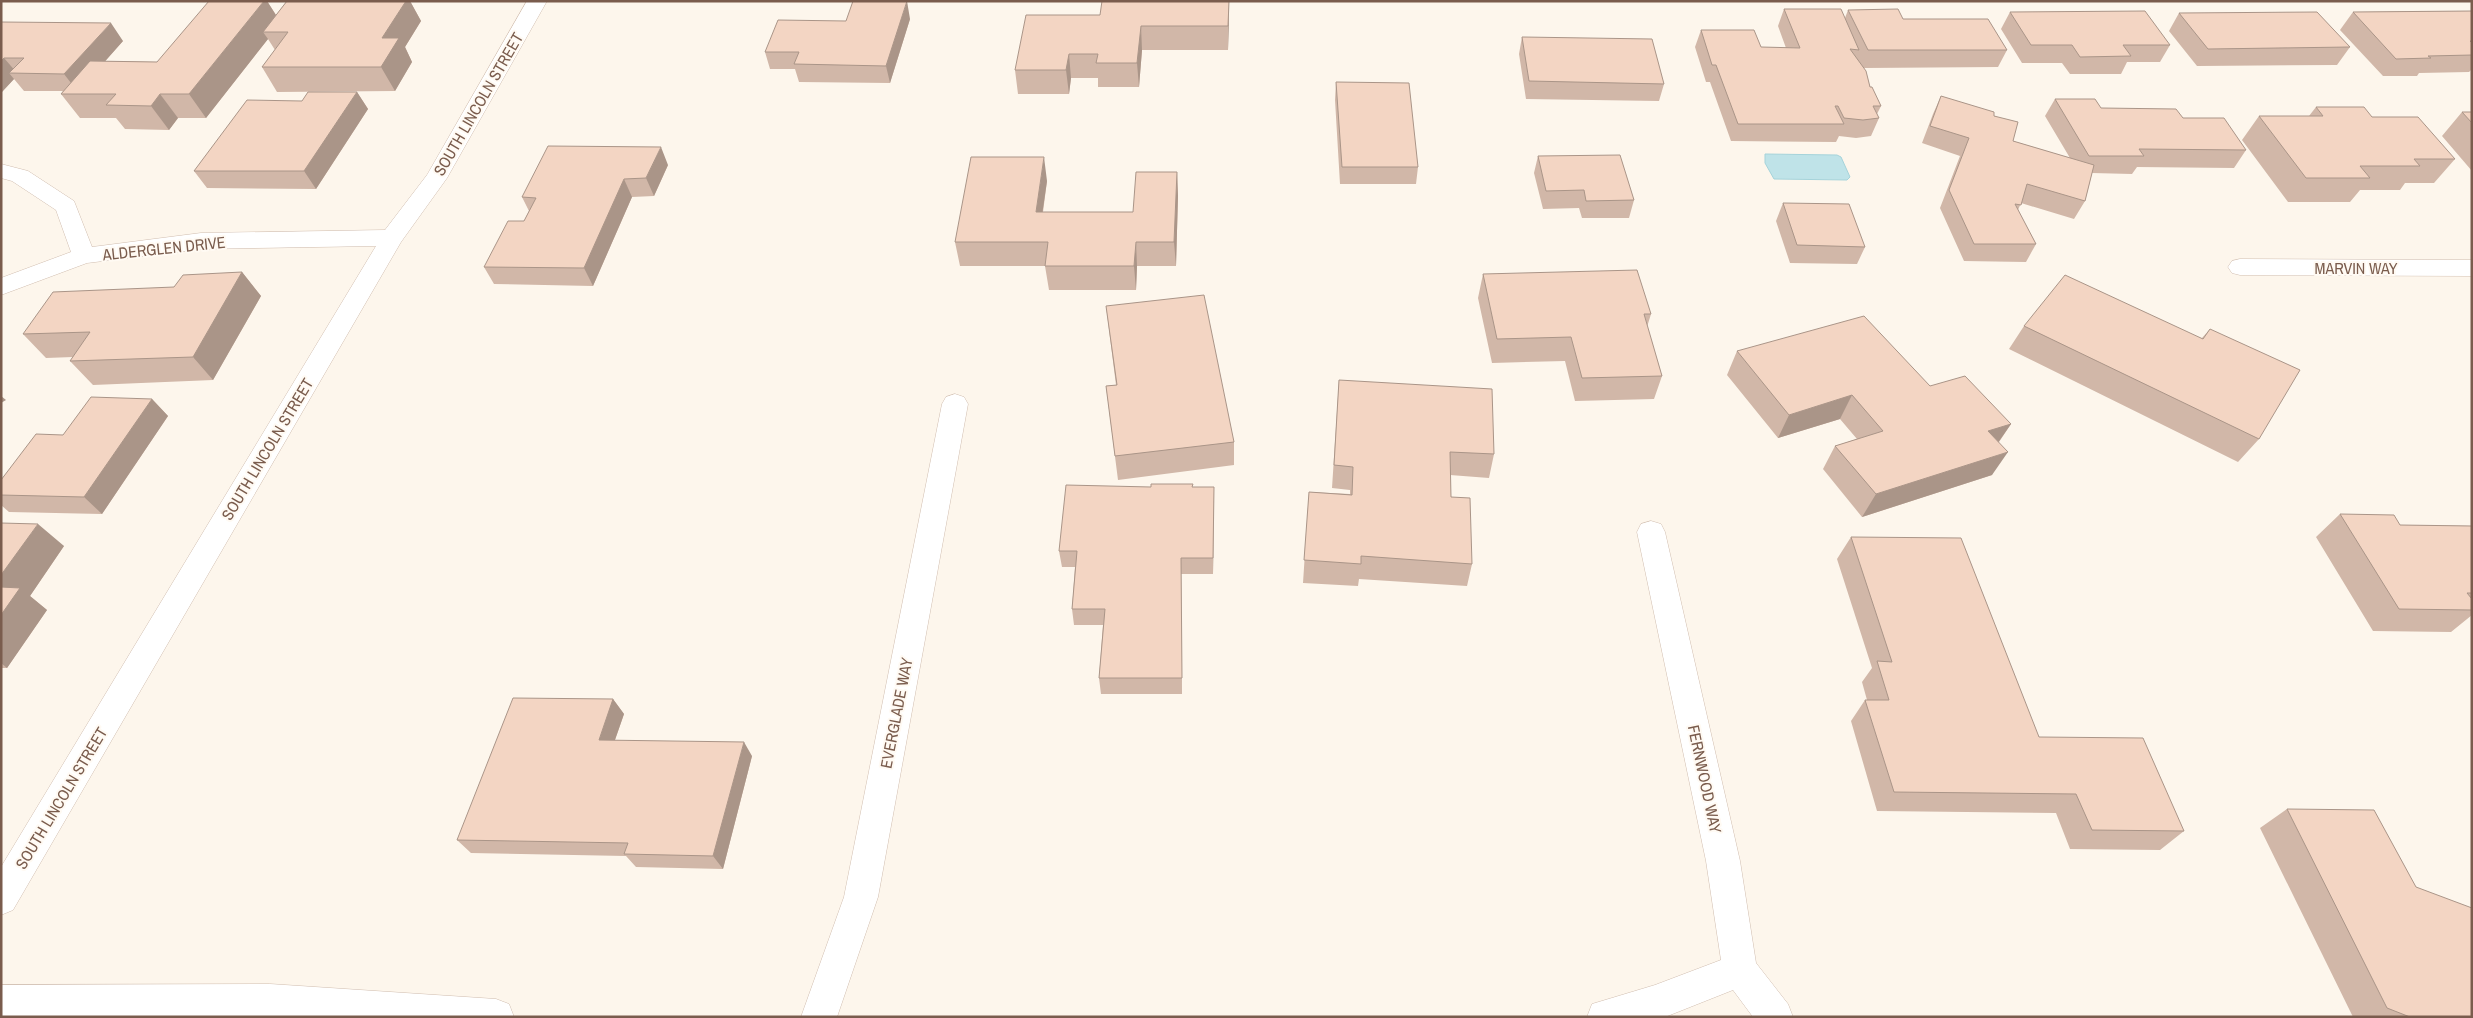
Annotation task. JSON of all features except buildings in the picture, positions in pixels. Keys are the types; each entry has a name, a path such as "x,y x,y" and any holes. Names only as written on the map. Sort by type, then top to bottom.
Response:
{"street":[{"name":"SOUTH LINCOLN STREET","path":"1,899 392,238 436,178 538,1"},
{"path":"1,171 20,176 66,206 84,256"},
{"name":"ALDERGLEN DRIVE","path":"1,287 84,256 201,241 392,238"},
{"name":"MARVIN WAY","path":"2240,267 2472,268"},
{"name":"EVERGLADE WAY","path":"819,1017 860,896 955,404"},
{"name":"FERNWOOD WAY","path":"1651,532 1723,861 1740,970 1775,1017"},
{"path":"1605,1017 1655,1003 1740,970"},
{"path":"1,1003 270,1002 496,1017"}],"water":[{"path":"1765,154 1837,155 1841,157 1850,177 1847,180 1774,179 1765,163"}]}
